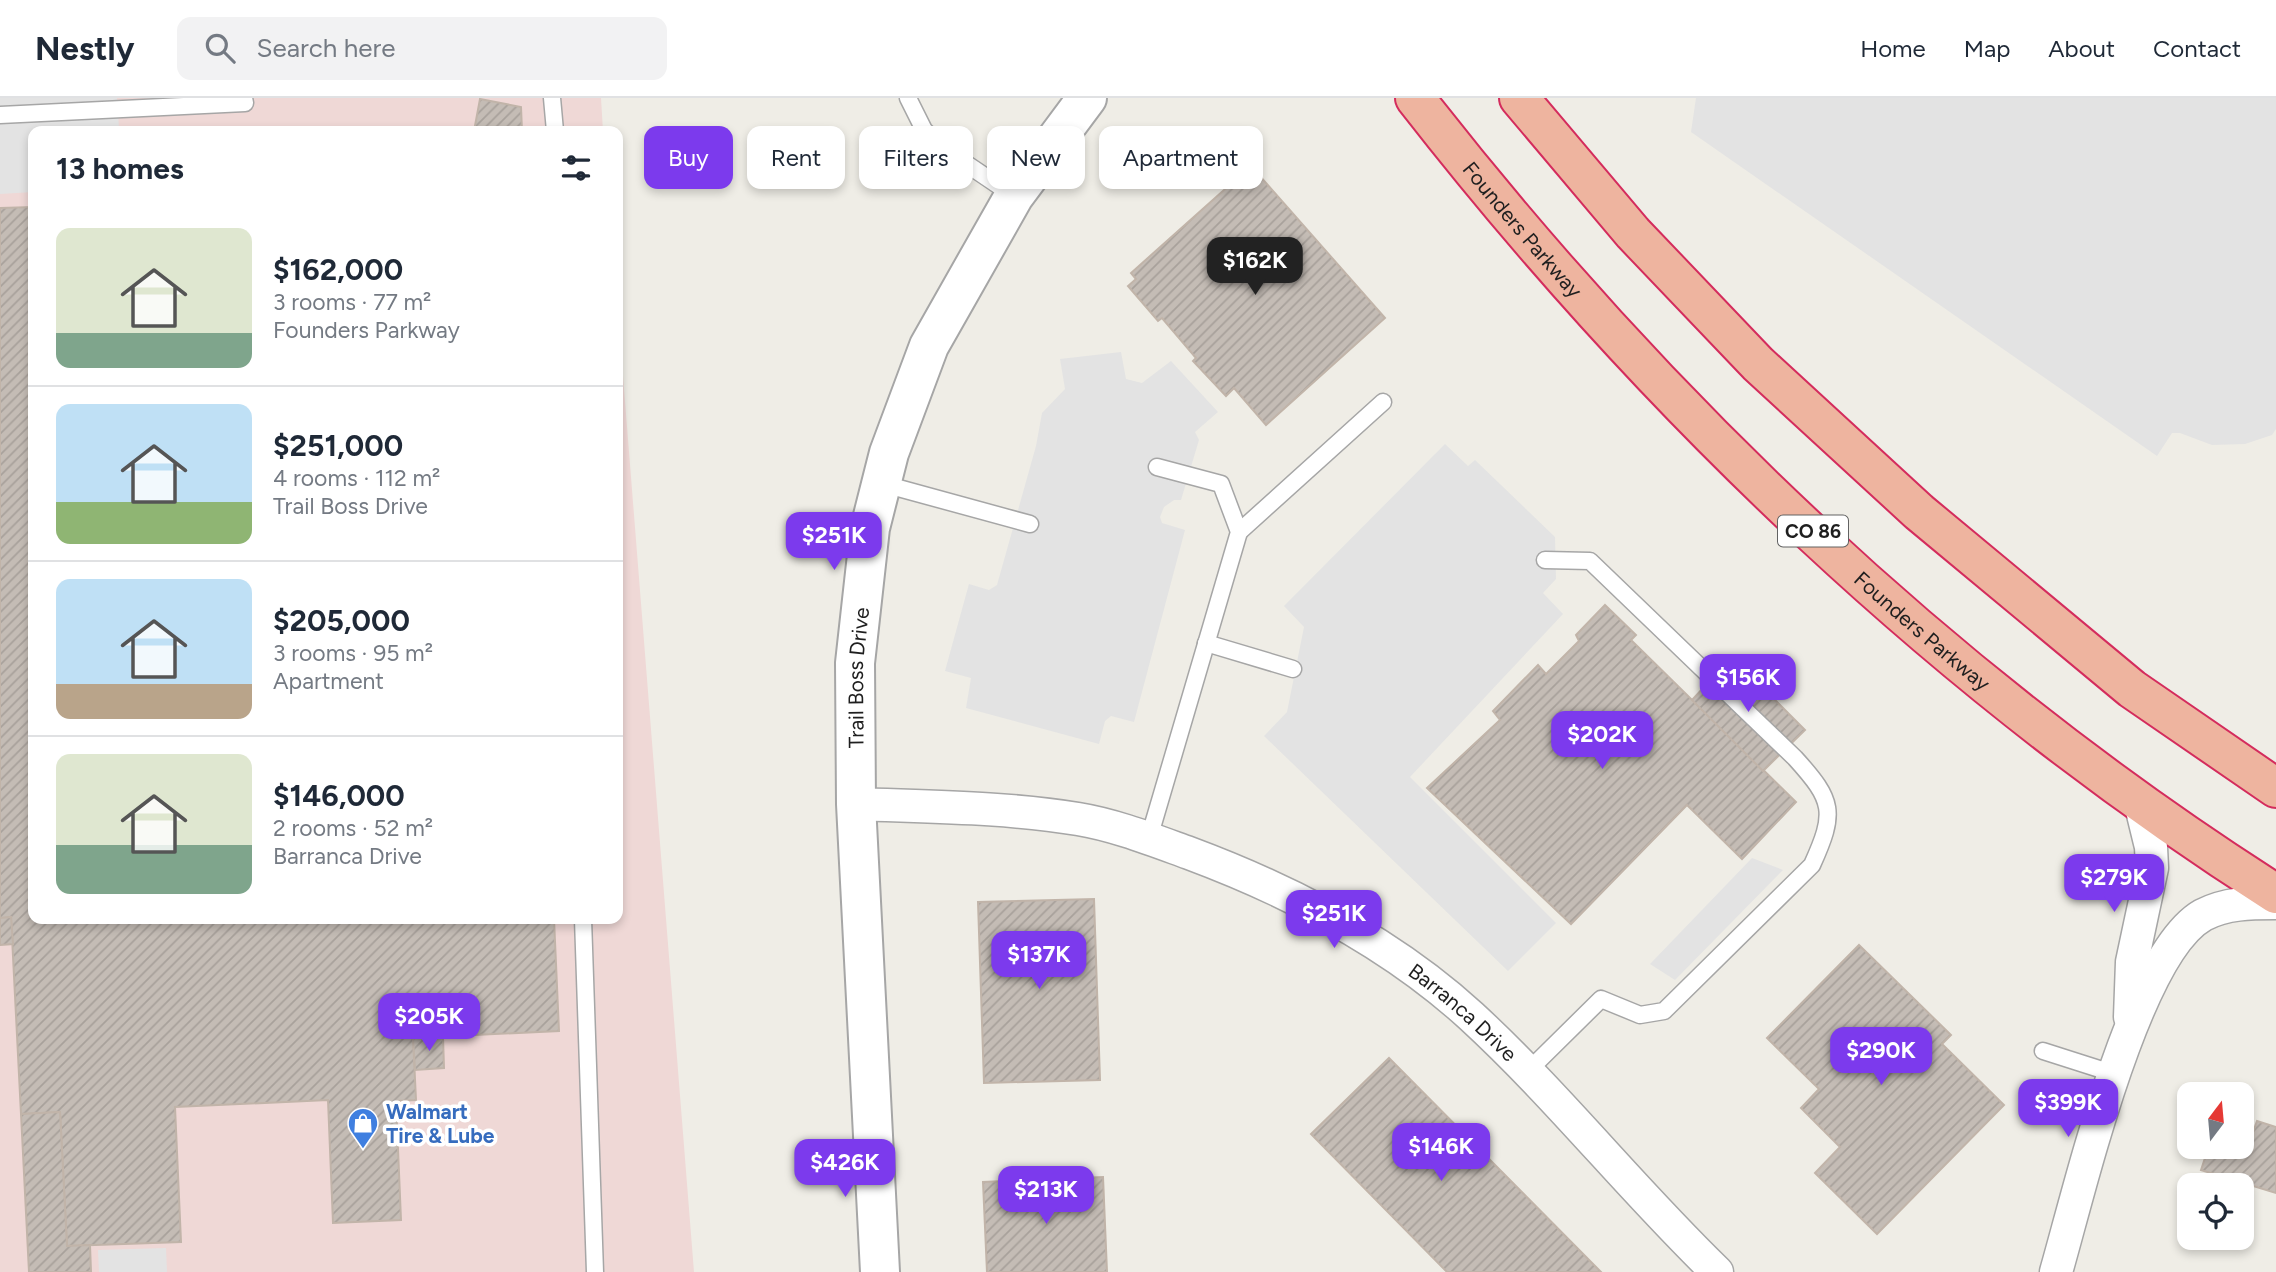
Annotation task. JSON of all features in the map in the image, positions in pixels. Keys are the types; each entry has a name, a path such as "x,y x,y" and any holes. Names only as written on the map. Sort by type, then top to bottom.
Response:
{"highway":[{"name":"Founders Parkway","path":"1415,98 1564,282 1698,423 1907,618 2063,745 2191,840 2276,894"},
{"path":"1518,98 1633,233 1758,364 1919,512 2132,689 2276,788"}],"street":[{"name":"Trail Boss Drive","path":"880,1272 856,804 855,663 862,587 880,482 929,346 1014,196 1087,98"},
{"path":"2130,1022 2132,962 2152,868 2151,847 2140,802"},
{"name":"Barranca Drive","path":"856,804 1008,810 1081,820 1149,838 1251,877 1321,911 1377,945 1471,1017 1717,1272"},
{"path":"2056,1272 2130,1022 2171,947 2186,928 2203,915 2224,906 2276,903"}],"lane":[{"path":"0,115 245,103 244,98"},
{"path":"552,98 555,126"},
{"path":"908,98 924,130 940,146 1014,196"},
{"path":"1149,838 1239,532 1383,402"},
{"path":"1157,467 1222,484 1239,532"},
{"path":"880,482 1030,524"},
{"path":"1526,1073 1601,999 1640,1015 1664,1012 1812,865 1826,835 1830,812 1818,783 1795,758 1590,561 1545,560"},
{"path":"1206,643 1293,669"},
{"path":"583,924 595,1272"},
{"path":"2043,1051 2115,1074"}],"shaded area":[{"path":"0,98 601,98 603,126 28,126 28,924 623,924 623,376 694,1272 0,1272"},
{"path":"0,98 117,98 119,126 28,126 28,192 0,194"},
{"path":"1696,98 2276,98 2276,429 2272,435 2245,444 2212,445 2180,433 2172,433 2157,456 1691,132"},
{"path":"1121,352 1126,379 1142,383 1171,361 1218,412 1195,432 1199,440 1181,500 1174,500 1164,507 1160,517 1162,523 1185,530 1134,722 1111,716 1105,721 1099,744 966,708 971,678 945,671 969,584 989,590 997,585 1036,446 1042,413 1065,389 1060,359"},
{"path":"1445,444 1468,466 1475,460 1555,537 1556,579 1543,593 1563,614 1410,777 1556,923 1508,971 1264,736 1287,712 1304,627 1284,606"},
{"path":"1752,858 1783,870 1675,980 1650,964"},
{"path":"166,1248 167,1272 99,1272 98,1250"}],"building":[{"path":"480,99 521,107 522,126 475,126"},
{"path":"1263,180 1385,318 1266,425 1234,388 1226,396 1193,361 1196,358 1162,318 1158,321 1128,286 1136,279 1131,273 1225,189 1263,189"},
{"path":"28,207 28,924 554,924 559,1031 413,1038 416,1100 396,1101 401,1220 333,1223 328,1100 175,1107 181,1242 67,1246 60,1112 21,1114 11,917 0,918 0,208"},
{"path":"1605,605 1636,635 1631,640 1796,802 1742,859 1687,805 1571,924 1427,788 1500,720 1493,711 1538,665 1546,674 1579,641 1576,635"},
{"path":"1732,657 1805,730 1763,771 1692,700"},
{"path":"1094,899 1100,1080 984,1083 978,902"},
{"path":"11,917 13,944 0,945 0,918"},
{"path":"1859,945 1951,1035 1942,1044 2004,1105 1877,1234 1815,1173 1840,1147 1801,1108 1819,1089 1767,1038"},
{"path":"443,1037 444,1068 415,1070 413,1038"},
{"path":"1389,1058 1601,1272 1447,1272 1311,1134"},
{"path":"60,1112 67,1246 90,1245 91,1272 29,1272 21,1114"},
{"path":"2257,1121 2276,1127 2276,1193 2254,1186 2254,1173 2211,1173 2201,1170 2205,1159 2254,1159 2254,1129"},
{"path":"1103,1177 1107,1272 987,1272 983,1182"}],"place":[{"name":"Walmart Tire & Lube","path":"363,1150"}]}
